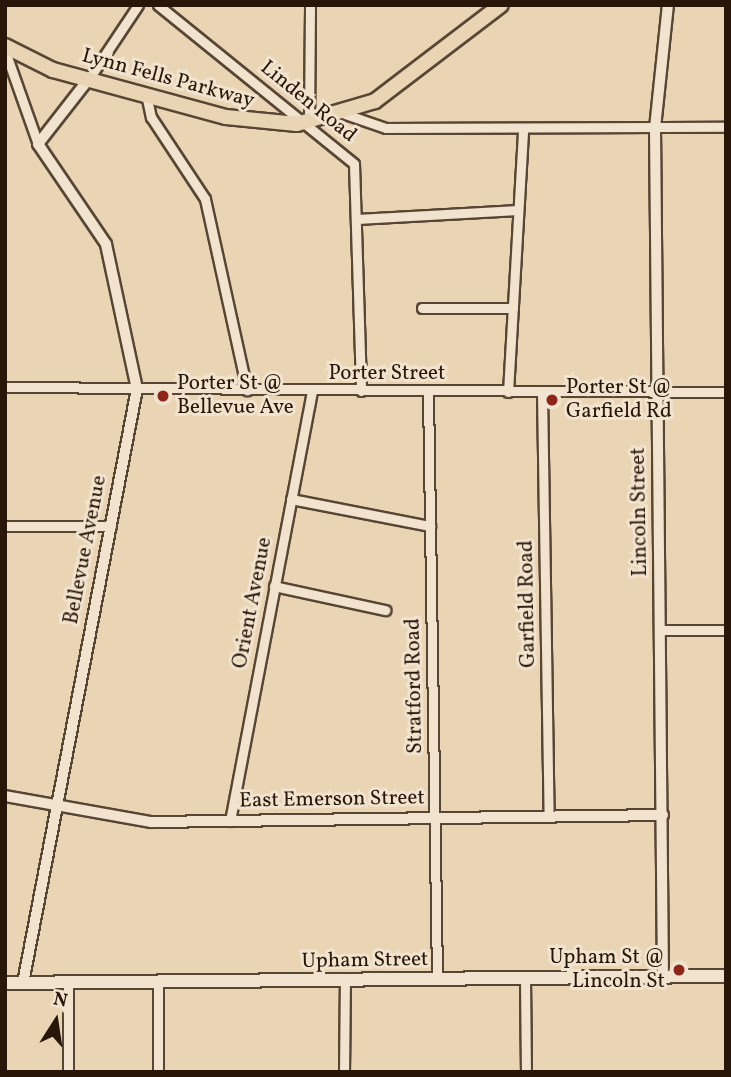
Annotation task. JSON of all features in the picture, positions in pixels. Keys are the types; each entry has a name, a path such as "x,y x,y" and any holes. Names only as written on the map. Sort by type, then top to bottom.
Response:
{"main road":[{"name":"Lynn Fells Parkway","path":"5,48 88,80 242,121 309,123 345,114 392,91 501,5"},
{"name":"Upham Street","path":"5,983 726,976"}],"street":[{"path":"38,144 88,80 138,5"},
{"name":"Linden Road","path":"158,5 309,123 353,162 361,391"},
{"path":"309,123 310,5"},
{"name":"Lincoln Street","path":"663,977 655,128 668,5"},
{"name":"Bellevue Avenue","path":"5,48 38,144 106,244 136,389 23,983"},
{"path":"146,94 151,117 207,203 247,390"},
{"path":"345,114 383,128 726,127"},
{"path":"508,392 523,128"},
{"path":"357,219 518,210"},
{"path":"422,307 513,308"},
{"name":"Porter Street","path":"5,387 726,393"},
{"name":"Orient Avenue","path":"230,821 312,391"},
{"name":"Stratford Road","path":"428,391 437,980"},
{"name":"Garfield Road","path":"542,392 549,816"},
{"path":"291,499 430,526"},
{"path":"5,526 111,526"},
{"path":"274,586 385,610"},
{"path":"660,630 726,630"},
{"name":"East Emerson Street","path":"5,796 141,822 663,815"},
{"path":"525,979 526,1072"},
{"path":"344,1072 345,981"},
{"path":"158,982 158,1072"},
{"path":"68,984 68,1072"}],"place":[{"name":"Porter St @ Bellevue Ave","path":"163,396"},
{"name":"Porter St @ Garfield Rd","path":"552,400"},
{"name":"Upham St @ Lincoln St","path":"679,970"}]}
